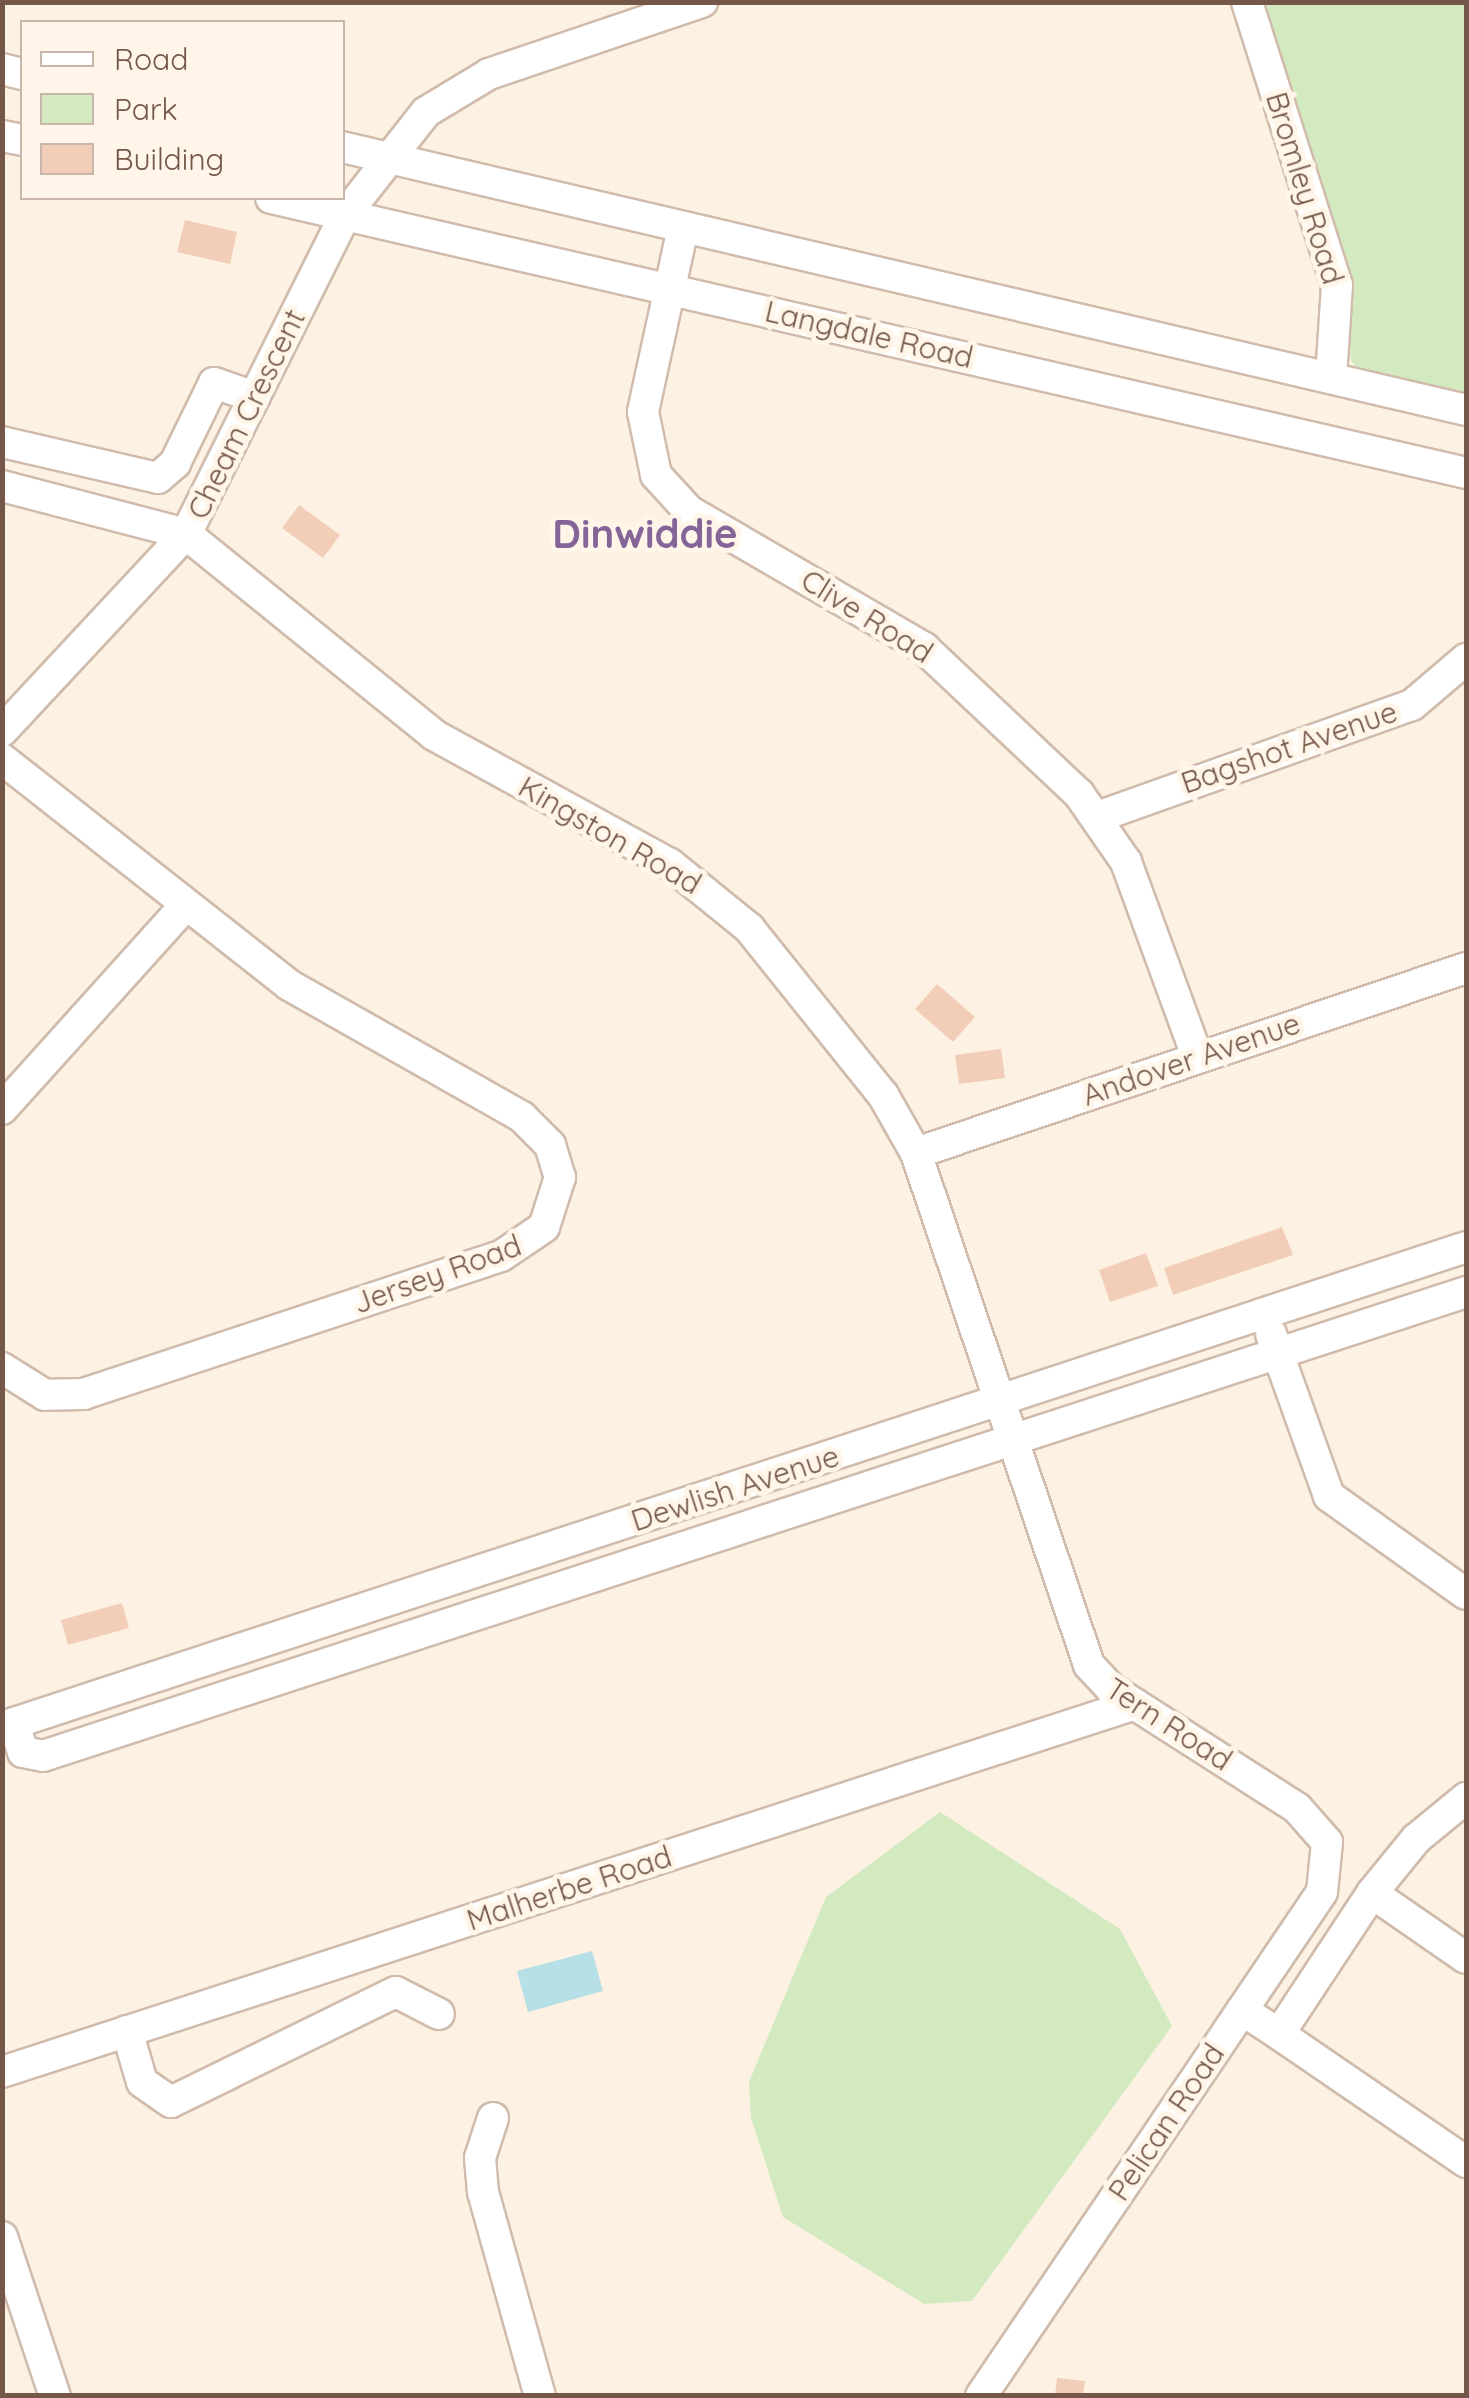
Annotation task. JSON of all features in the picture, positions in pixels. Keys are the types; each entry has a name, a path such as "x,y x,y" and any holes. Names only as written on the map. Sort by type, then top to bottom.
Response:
{"street":[{"name":"Cheam Crescent","path":"2,731 186,534 345,214 384,157 455,90 702,2"},
{"name":"Bromley Road","path":"1247,2 1337,285 1331,377"},
{"name":"Langdale Road","path":"345,149 1466,410"},
{"name":"Langdale Road","path":"280,200 1466,474"},
{"name":"Clive Road","path":"682,228 667,288 642,431 672,495 903,632 1100,816 1197,1056"},
{"path":"2,442 158,478 176,463 214,383 256,397"},
{"name":"Kingston Road","path":"2,486 186,534 434,735 670,864 722,903 858,1061 916,1153 1003,1400"},
{"name":"Bagshot Avenue","path":"1100,816 1412,705 1466,659"},
{"name":"Jersey Road","path":"2,758 184,907 289,985 530,1124 556,1161 553,1210 532,1240 501,1256 84,1394 45,1394 2,1368"},
{"path":"2,1109 184,907"},
{"name":"Andover Avenue","path":"916,1153 1466,968"},
{"name":"Dewlish Avenue","path":"12,1732 480,1572 1466,1247"},
{"name":"Dewlish Avenue","path":"12,1732 44,1756 1466,1292"},
{"path":"1264,1313 1329,1496 1466,1594"},
{"name":"Tern Road","path":"1003,1400 1089,1665 1134,1704 1296,1808 1327,1842"},
{"path":"839,1453 851,1492"},
{"path":"480,1572 489,1608"},
{"name":"Malherbe Road","path":"2,2072 1134,1704"},
{"path":"1279,2034 1372,1893 1416,1839 1466,1798"},
{"name":"Pelican Road","path":"982,2396 1322,1892 1327,1842"},
{"path":"1372,1893 1466,1958"},
{"path":"127,2031 142,2082 170,2102 396,1992 439,2014"},
{"path":"1242,2010 1466,2162"},
{"path":"493,2118 480,2158 483,2192 540,2396"},
{"path":"2,2237 55,2396"}],"green space":[{"path":"1256,3 1466,3 1466,400 1357,370 1351,360 1346,298"},
{"path":"940,1812 1120,1929 1172,2026 972,2301 924,2304 783,2217 751,2118 749,2082 826,1897"}],"water":[{"path":"592,1951 603,1991 528,2012 517,1971"}],"building":[{"path":"185,220 237,232 230,264 177,252"},
{"path":"299,505 340,535 323,558 282,528"},
{"path":"937,984 975,1017 953,1042 915,1009"},
{"path":"1001,1049 1005,1078 959,1084 955,1055"},
{"path":"1282,1227 1293,1255 1173,1295 1164,1268"},
{"path":"1146,1253 1158,1286 1110,1302 1099,1270"},
{"path":"122,1603 129,1628 68,1645 61,1620"},
{"path":"1057,2378 1085,2381 1083,2396 1055,2396"}],"district":[{"name":"Dinwiddie","path":"645,533"}]}
